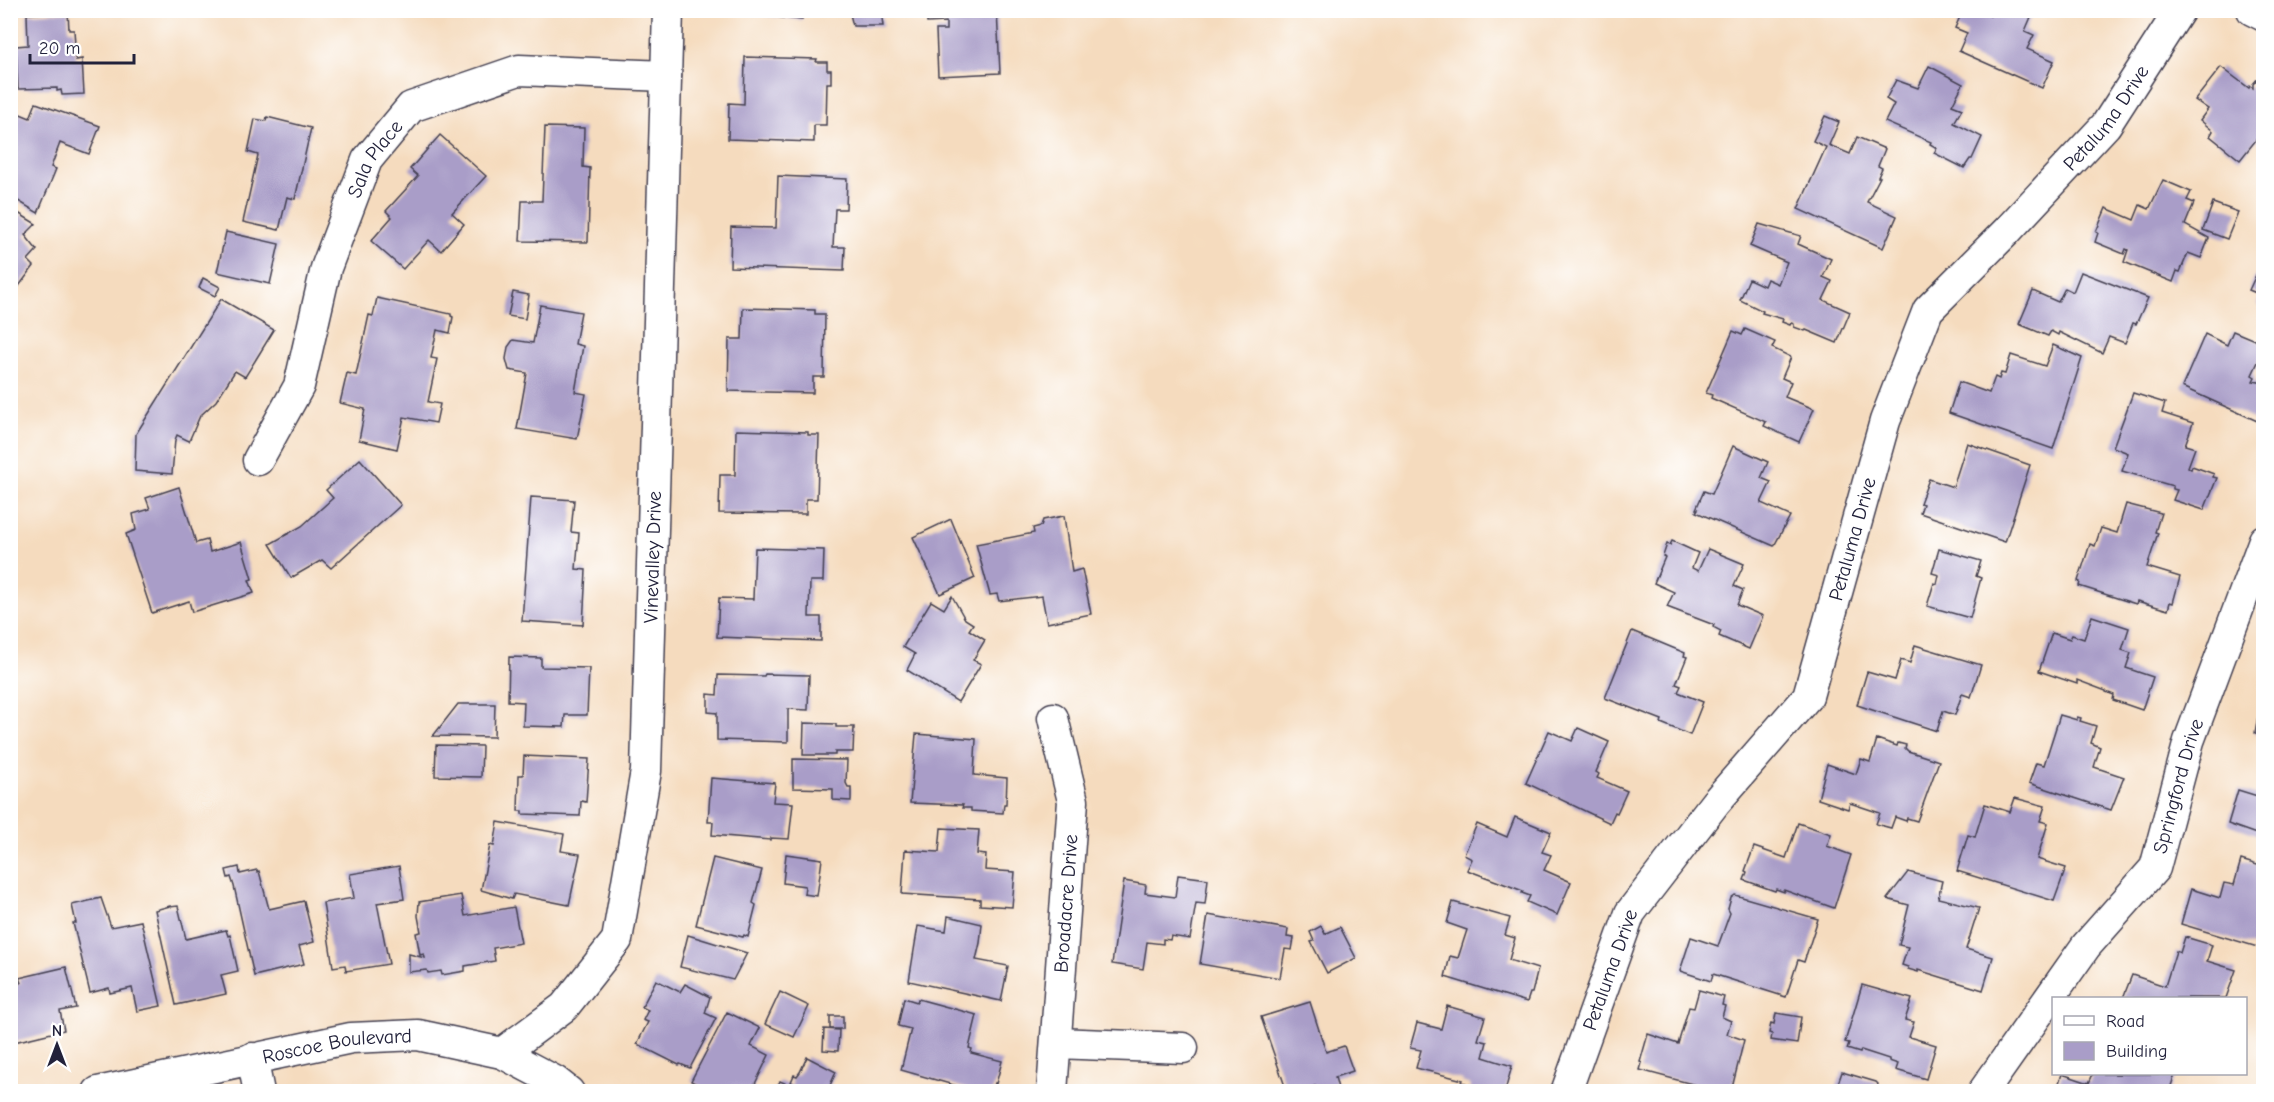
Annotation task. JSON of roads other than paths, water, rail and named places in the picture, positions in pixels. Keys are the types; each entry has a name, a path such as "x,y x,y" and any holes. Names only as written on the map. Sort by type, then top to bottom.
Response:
{"street":[{"name":"Vinevalley Drive","path":"502,1053 564,1008 617,940 646,771 668,10"},
{"name":"Petaluma Drive","path":"1566,1092 1630,913 1715,803 1808,696 1885,421 1928,310 2007,231 2106,125 2180,10"},
{"path":"2252,10 2264,16"},
{"name":"Sala Place","path":"258,460 299,386 326,268 367,160 411,106 519,70 666,76"},
{"name":"Springford Drive","path":"1983,1092 2086,946 2155,868 2189,741 2264,540"},
{"name":"Broadacre Drive","path":"1052,1092 1073,801 1053,718"},
{"name":"Roscoe Boulevard","path":"98,1092 351,1038 418,1035 502,1053 555,1081 569,1092"},
{"path":"1056,1043 1183,1048"},
{"path":"252,1058 260,1092"}]}
